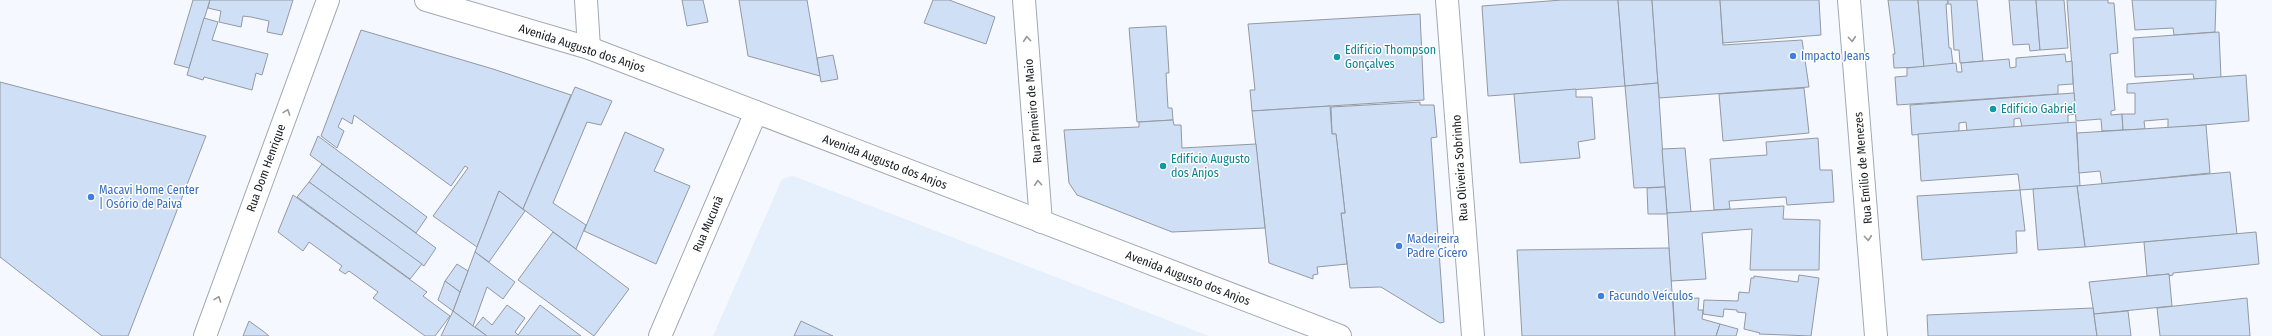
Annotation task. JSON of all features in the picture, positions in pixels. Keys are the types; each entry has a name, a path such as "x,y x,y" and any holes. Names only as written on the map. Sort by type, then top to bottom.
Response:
{"street":[{"name":"Rua Dom Henrique","path":"205,336 328,0"},
{"name":"Avenida Augusto dos Anjos","path":"426,0 589,48 1340,336"},
{"path":"586,0 589,48"},
{"name":"Rua Primeiro de Maio","path":"1024,0 1041,222"},
{"name":"Rua Oliveira Sobrinho","path":"1447,0 1473,336"},
{"name":"Rua Emílio de Menezes","path":"1849,0 1876,336"},
{"name":"Rua Mucunã","path":"660,336 756,112"}],"shaded area":[{"path":"793,176 1209,336 713,336 782,179"}],"building":[{"path":"193,0 210,0 189,68 174,64"},
{"path":"210,0 293,0 282,35 267,32 269,21 251,17 243,16 241,27 219,22 221,11 208,8"},
{"path":"682,0 703,0 708,22 687,26"},
{"path":"739,0 807,0 820,76 748,56"},
{"path":"933,0 949,0 995,17 986,44 924,23"},
{"path":"1562,0 1618,0 1625,86 1488,96 1482,6"},
{"path":"1618,0 1652,0 1658,83 1625,86"},
{"path":"1652,0 1720,0 1723,45 1802,40 1809,87 1659,98"},
{"path":"1720,0 1819,0 1821,35 1723,43"},
{"path":"1888,0 1918,0 1924,67 1894,68 1893,54 1895,54"},
{"path":"1918,0 1948,0 1948,4 1946,4 1949,48 1951,48 1953,64 1924,67"},
{"path":"1948,0 1977,0 1983,61 1960,63 1959,50 1954,50 1951,4 1948,4"},
{"path":"2009,0 2036,0 2040,50 2030,51 2029,44 2013,45"},
{"path":"2036,0 2064,0 2068,48 2040,50"},
{"path":"2067,0 2108,0 2108,3 2114,3 2118,53 2110,54 2115,110 2111,111 2111,115 2122,114 2123,130 2102,131 2101,119 2076,121"},
{"path":"2132,0 2216,0 2215,32 2174,35 2173,28 2135,30"},
{"name":"Edifício Thompson Gonçalves","path":"1420,14 1424,100 1252,111 1250,90 1255,90 1248,24"},
{"path":"204,18 218,22 212,40 268,54 262,75 256,73 252,90 204,77 203,80 187,75"},
{"path":"1166,26 1169,73 1166,73 1168,108 1172,108 1173,120 1137,122 1129,28"},
{"path":"361,30 493,69 571,95 523,209 499,191 477,247 433,216 468,168 465,166 451,186 354,115 352,124 342,118 338,127 344,131 337,148 321,136"},
{"path":"2219,32 2221,78 2194,79 2193,74 2135,77 2133,38"},
{"path":"2065,54 2066,62 2072,61 2073,84 2058,85 2058,94 1897,105 1895,77 1907,76 1907,68 1956,63 1957,72 1962,72 1961,63 2009,59 2010,68 2016,67 2016,58"},
{"path":"833,55 838,79 821,82 817,58"},
{"path":"2246,75 2249,121 2168,128 2168,119 2144,121 2145,129 2123,130 2122,114 2135,114 2135,93 2127,93 2127,84"},
{"name":"Macavi Home Center | Osório de Paiva","path":"0,82 206,136 128,336 102,336 0,257"},
{"path":"1658,83 1665,187 1634,188 1625,86"},
{"path":"575,87 612,101 601,125 587,122 553,203 586,225 576,249 523,209"},
{"path":"1804,88 1809,133 1723,141 1719,94"},
{"path":"1576,89 1576,97 1592,97 1595,139 1578,142 1580,158 1520,163 1514,94"},
{"name":"Edifício Gabriel","path":"2074,93 2076,114 2068,115 2068,123 2022,127 2020,118 2014,119 2014,127 1967,131 1966,122 1959,123 1959,131 1912,135 1910,105"},
{"path":"1420,102 1420,105 1434,105 1437,137 1431,138 1444,322 1440,323 1381,287 1350,288 1341,213 1345,213 1336,134 1332,134 1331,107"},
{"path":"1330,106 1332,134 1336,134 1345,213 1341,213 1347,264 1317,267 1318,274 1313,275 1313,279 1269,263 1252,111"},
{"name":"Edifício Augusto dos Anjos","path":"1173,120 1174,125 1181,125 1182,148 1256,144 1265,228 1172,232 1077,195 1069,183 1064,130 1139,127 1139,122"},
{"path":"2076,122 2080,186 2020,190 2018,174 1921,181 1918,134"},
{"path":"2206,125 2210,173 2102,184 2100,171 2079,173 2077,133"},
{"path":"625,132 664,149 654,171 690,186 656,264 584,231"},
{"path":"318,136 427,217 416,233 310,155"},
{"path":"1818,138 1820,170 1832,170 1834,202 1787,205 1786,197 1729,201 1730,209 1714,210 1710,159 1767,155 1766,142"},
{"path":"1685,148 1691,212 1667,213 1662,149"},
{"path":"322,164 436,248 424,266 309,182"},
{"path":"2230,172 2237,234 2085,247 2077,186"},
{"path":"309,182 422,264 410,279 297,197"},
{"path":"2077,186 2085,247 2038,250 2033,189"},
{"path":"1665,187 1667,214 1648,214 1647,188"},
{"path":"2020,190 2025,231 2016,231 2017,253 1922,260 1917,196"},
{"path":"499,191 525,211 489,262 475,252"},
{"path":"293,195 427,292 423,296 450,316 435,336 425,336 373,298 378,292 349,271 345,274 339,270 342,266 309,242 303,251 278,232"},
{"path":"1784,206 1783,219 1820,220 1819,270 1750,270 1752,229 1702,233 1706,279 1671,281 1667,213"},
{"path":"553,232 629,289 594,336 518,280"},
{"path":"2256,232 2259,264 2173,273 2173,275 2169,276 2169,274 2147,276 2144,242"},
{"path":"1669,248 1675,336 1522,336 1517,250"},
{"path":"475,252 515,282 503,299 487,287 473,326 453,311"},
{"path":"457,264 468,271 460,292 445,281"},
{"path":"2169,274 2172,306 2094,314 2089,282"},
{"path":"1799,275 1819,278 1811,336 1759,334 1760,333 1744,329 1746,313 1737,312 1737,310 1724,309 1723,317 1703,314 1704,300 1738,301 1739,292 1749,293 1751,278 1754,278 1754,276 1798,282"},
{"path":"445,281 460,292 453,311 438,300"},
{"path":"1699,298 1698,310 1703,310 1702,319 1720,324 1716,336 1675,336 1673,299"},
{"path":"2247,298 2250,336 2160,336 2157,308"},
{"path":"507,305 525,318 515,332 518,335 540,305 581,336 487,336 475,327 483,317 492,325"},
{"path":"2093,308 2097,336 1928,336 1927,315"},
{"path":"453,311 473,326 487,336 441,336"},
{"path":"2128,311 2131,336 2097,336 2094,314"},
{"path":"249,321 263,331 269,336 243,336"},
{"path":"801,321 833,336 794,336"},
{"path":"1720,324 1738,329 1736,336 1716,336"}],"place":[{"name":"Impacto Jeans","path":"1793,56"},
{"name":"Edifício Thompson Gonçalves","path":"1337,57"},
{"name":"Edifício Gabriel","path":"1993,109"},
{"name":"Edifício Augusto dos Anjos","path":"1163,166"},
{"name":"Macavi Home Center | Osório de Paiva","path":"91,197"},
{"name":"Madeireira Padre Cícero","path":"1399,246"},
{"name":"Facundo Veículos","path":"1601,296"}]}
